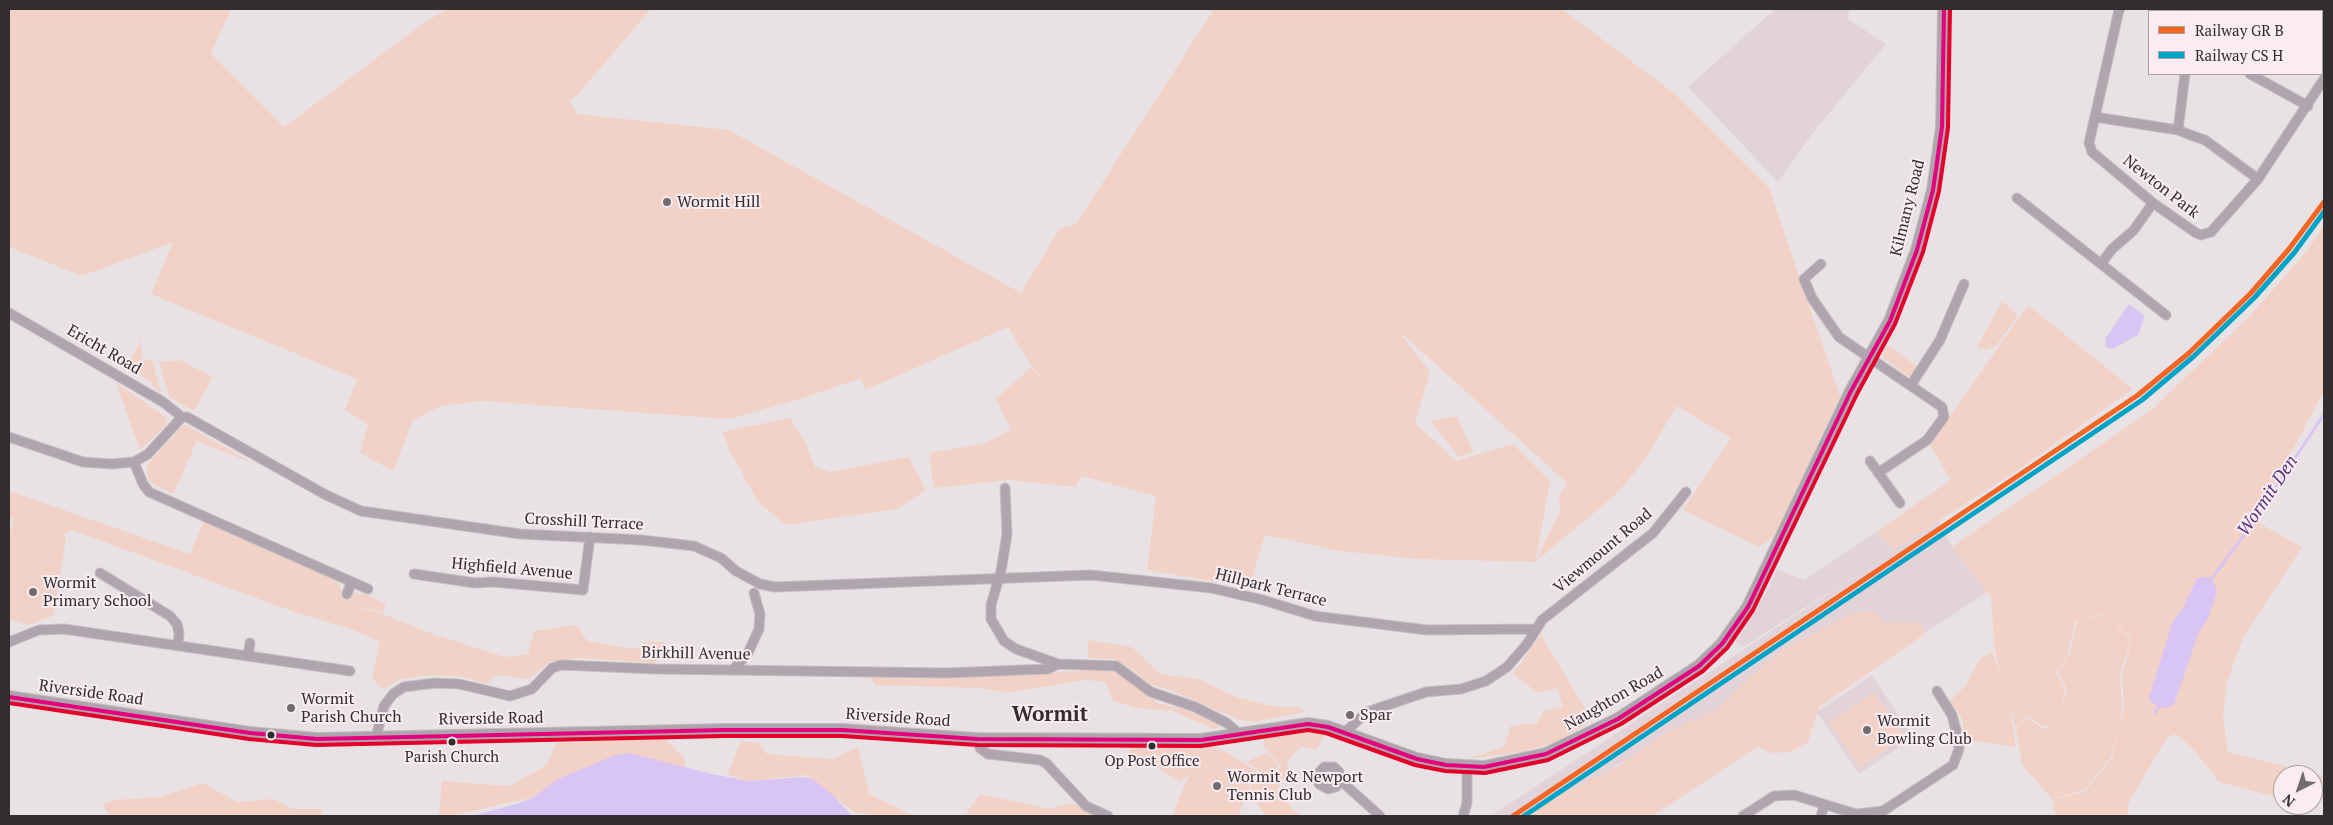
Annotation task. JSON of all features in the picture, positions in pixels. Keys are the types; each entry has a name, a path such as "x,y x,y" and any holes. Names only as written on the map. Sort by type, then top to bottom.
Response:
{"main road":[{"name":"Kilmany Road","path":"1872,353 1890,321 1908,274 1933,190 1942,127 1944,9"},
{"name":"Naughton Road","path":"977,739 1201,740 1308,724 1344,733 1417,759 1467,768 1525,760 1567,745 1618,719 1711,656 1734,630 1748,607 1872,353"},
{"name":"Riverside Road","path":"9,697 250,733 318,739 842,730 977,739"}],"street":[{"path":"2118,9 2095,118 2178,130 2205,140 2258,179 2308,106 2324,79"},
{"path":"2178,130 2185,75"},
{"path":"2252,75 2308,106"},
{"name":"Newton Park","path":"2095,118 2090,143 2092,152 2153,203 2196,233 2206,234 2211,232 2258,179"},
{"path":"2017,198 2166,315"},
{"path":"2101,264 2112,249 2133,231 2153,203"},
{"path":"1820,264 1804,279 1812,298 1839,337 1872,353 1911,385 1942,407 1944,417 1927,440 1878,472"},
{"path":"1911,385 1940,340 1964,284"},
{"name":"Ericht Road","path":"9,313 163,402 182,417"},
{"name":"Crosshill Terrace","path":"182,417 187,416 326,495 361,512 520,534 590,537 694,546 721,558 736,571 760,584 775,587 999,578"},
{"path":"9,437 83,462 112,464 134,462 148,454 182,417"},
{"path":"1870,461 1900,504"},
{"path":"134,462 143,484 149,492 368,590"},
{"path":"1005,488 1007,534 999,578 991,605 991,619 994,628 1004,641 1016,649 1058,664 1116,666 1150,692 1195,707 1228,723 1232,734"},
{"name":"Viewmount Road","path":"1344,733 1366,712 1426,692 1461,689 1486,681 1507,668 1550,613 1652,533 1686,492"},
{"name":"Highfield Avenue","path":"414,574 475,584 494,582 584,590 590,537"},
{"path":"100,573 170,616 177,624 180,633 178,646"},
{"name":"Hillpark Terrace","path":"999,578 1091,574 1211,588 1325,618 1427,630 1536,629"},
{"path":"347,594 352,583"},
{"path":"733,670 748,652 759,629 760,614 754,593"},
{"path":"9,642 39,630 64,629 350,671"},
{"path":"248,656 250,643"},
{"name":"Birkhill Avenue","path":"376,738 384,706 393,694 404,687 435,682 459,684 510,696 532,689 552,668 561,665 947,673 1048,669 1058,664"},
{"path":"1743,816 1774,796 1794,795 1824,806 1856,814 1883,811 1953,765 1959,749 1958,737 1952,715 1937,691"},
{"path":"977,739 980,748 988,754 1040,760 1086,806 1108,816"},
{"path":"1463,816 1467,803 1467,768"},
{"path":"1340,780 1380,816"},
{"path":"1821,816 1824,806"}],"shaded area":[{"path":"9,9 231,9 211,54 284,127 421,25 447,9 651,9 579,93 569,101 577,114 729,130 1021,293 1060,228 1076,224 1214,9 1562,9 1675,94 1769,188 1840,396 1775,536 1759,547 1683,510 1731,438 1677,406 1644,461 1625,484 1613,497 1535,562 1418,559 1341,551 1265,535 1249,587 1147,570 1156,496 1082,476 1075,487 1009,480 934,488 929,453 983,444 1011,430 996,399 1031,367 1051,390 1031,365 1008,327 865,390 861,378 801,399 728,419 482,401 441,406 413,420 393,471 360,453 368,424 345,410 357,379 151,294 173,242 82,276 9,247","holes":["1398,330 1567,483 1559,496 1560,511 1536,560 1550,481 1513,444 1456,461 1415,423 1430,372"]},
{"path":"1775,9 1850,9 1848,19 1886,44 1812,134 1778,182 1688,87"},
{"path":"2324,225 2324,391 2260,511 2261,517 2257,522 2302,547 2243,638 2227,682 2223,716 2228,752 2280,765 2273,765 2273,796 2219,782 2194,750 2176,734 2167,737 2128,804 2128,816 2056,816 2052,800 2085,791 2112,758 2124,709 2122,675 2132,639 2106,612 2075,621 2067,657 2056,672 2065,689 2060,710 2067,690 2058,671 2069,656 2077,621 2106,613 2131,640 2120,674 2122,710 2111,757 2084,790 2052,799 2022,765 2016,729 2028,718 2041,728 2054,728 2041,725 2028,716 2016,728 2009,705 2016,747 1966,740 1962,719 1950,701 1966,685 1980,659 1992,652 2000,674 1995,651 1991,597 1952,547 2150,411 2250,316 2307,251"},
{"path":"2002,301 2018,315 1996,346 1986,350 1977,347"},
{"path":"2129,304 2145,316 2138,335 2112,349 2106,347 2105,339"},
{"path":"2028,305 2133,389 2019,469 1893,550 1877,531 1951,480 1930,445"},
{"path":"141,340 142,361 152,360 161,393 152,386 151,382 127,367"},
{"path":"1888,345 1919,368 1911,378 1881,357"},
{"path":"180,360 213,377 194,411 169,397 159,362"},
{"path":"116,383 167,418 166,425 140,450"},
{"path":"1457,416 1473,452 1459,457 1430,421"},
{"path":"790,418 804,440 815,467 830,472 909,457 926,490 897,509 786,525 758,502 728,447 723,432"},
{"path":"185,425 255,464 197,441 173,494 150,482 147,465 179,429"},
{"path":"9,491 190,554 204,521 337,581 344,597 348,598 354,593 364,594 386,604 383,612 338,604 380,613 435,635 505,657 528,654 534,631 577,625 587,641 636,649 645,642 665,642 666,654 654,663 580,658 549,662 529,679 496,675 486,684 464,677 429,675 401,679 384,689 372,679 380,642 351,629 297,613 72,530 63,534 66,538 54,615 29,625 9,619 9,537 14,519 9,518"},
{"path":"1938,521 1952,547 1987,592 1920,636 1686,726 1528,816 1491,816 1861,572 1743,647 1735,641 1766,593 1777,569 1804,580 1877,531 1893,550"},
{"path":"2197,578 2212,578 2217,591 2208,619 2199,632 2174,705 2167,708 2159,707 2148,700 2173,621 2183,608"},
{"path":"1873,611 1884,623 1921,623 1925,634 1819,707 1808,742 1791,752 1771,753 1757,747 1652,816 1528,816 1535,810 1585,782 1619,766 1665,733 1717,710 1756,672 1786,648 1853,613"},
{"path":"1541,635 1592,720 1559,741 1522,752 1468,759 1505,746 1510,726 1537,723 1544,711 1563,707 1557,688 1538,693 1513,674"},
{"path":"1088,640 1132,647 1160,674 1198,679 1236,697 1275,707 1299,707 1304,712 1254,722 1240,720 1170,690 1150,684 1133,670 1115,659 1088,658"},
{"path":"1106,669 1119,674 1157,703 1186,710 1217,724 1218,728 1211,728 1173,711 1135,708 1112,700 1106,682 1087,680 1004,693 980,688 876,685 868,675 1011,675"},
{"path":"1872,675 1913,738 1859,774 1817,712"},
{"name":"Wormit Bowling Club","path":"1874,693 1905,737 1859,767 1829,722"},
{"path":"1304,728 1325,733 1317,750 1301,747 1287,762 1289,772 1277,789 1293,810 1302,816 1266,816 1252,795 1250,782 1249,791 1238,816 1172,816 1189,775 1181,782 1154,766 1126,759 1131,747 1209,746 1223,750 1271,780 1281,765 1263,746 1265,736"},
{"path":"663,737 684,757 685,769 569,779 530,798 450,816 439,816 442,781 509,786 547,765 556,743"},
{"path":"741,741 758,743 767,754 833,759 858,747 869,794 914,816 877,816 854,812 806,775 748,781 727,775"},
{"path":"629,753 712,774 749,781 802,777 813,779 833,795 852,816 472,816 523,802 534,797 558,779 615,755"},
{"path":"1267,753 1279,764 1270,778 1246,762"},
{"path":"2323,776 2324,776 2323,799"},
{"path":"203,783 237,802 273,799 293,809 322,809 322,816 114,816 108,814 103,804 115,800 159,797"},
{"path":"980,794 1049,809 1071,803 1102,816 961,816 966,814"}],"waterway":[{"name":"Wormit Den","path":"2212,578 2248,530 2324,414"},
{"path":"2155,713 2159,707"}],"transit line":[{"path":"9,697 250,733 317,739 724,730 842,730 977,739 1201,740 1308,724 1328,727 1417,759 1446,765 1484,767 1546,754 1618,719 1699,666 1722,644 1748,607 1851,391 1890,321 1917,250 1933,190 1942,127 1944,9"},
{"path":"9,703 249,739 316,745 724,736 842,736 977,745 1201,746 1308,730 1326,733 1415,765 1445,771 1485,773 1548,760 1621,724 1703,671 1727,648 1753,610 1857,394 1895,324 1923,252 1939,191 1948,128 1950,9"},
{"path":"1513,816 2138,395 2189,353 2251,293 2289,249 2324,202"},
{"path":"1524,816 2142,400 2193,357 2255,297 2294,253 2324,212"}],"place":[{"name":"Wormit Hill","path":"667,202"},
{"name":"Wormit Primary School","path":"33,592"},
{"name":"Wormit Parish Church","path":"291,708"},
{"name":"Spar","path":"1350,715"},
{"name":"Wormit Bowling Club","path":"1867,730"},
{"name":"Parish Church","path":"452,742"},
{"name":"Op Post Office","path":"1152,746"},
{"name":"Wormit & Newport Tennis Club","path":"1217,786"}],"district":[{"name":"Wormit","path":"1050,715"}]}
